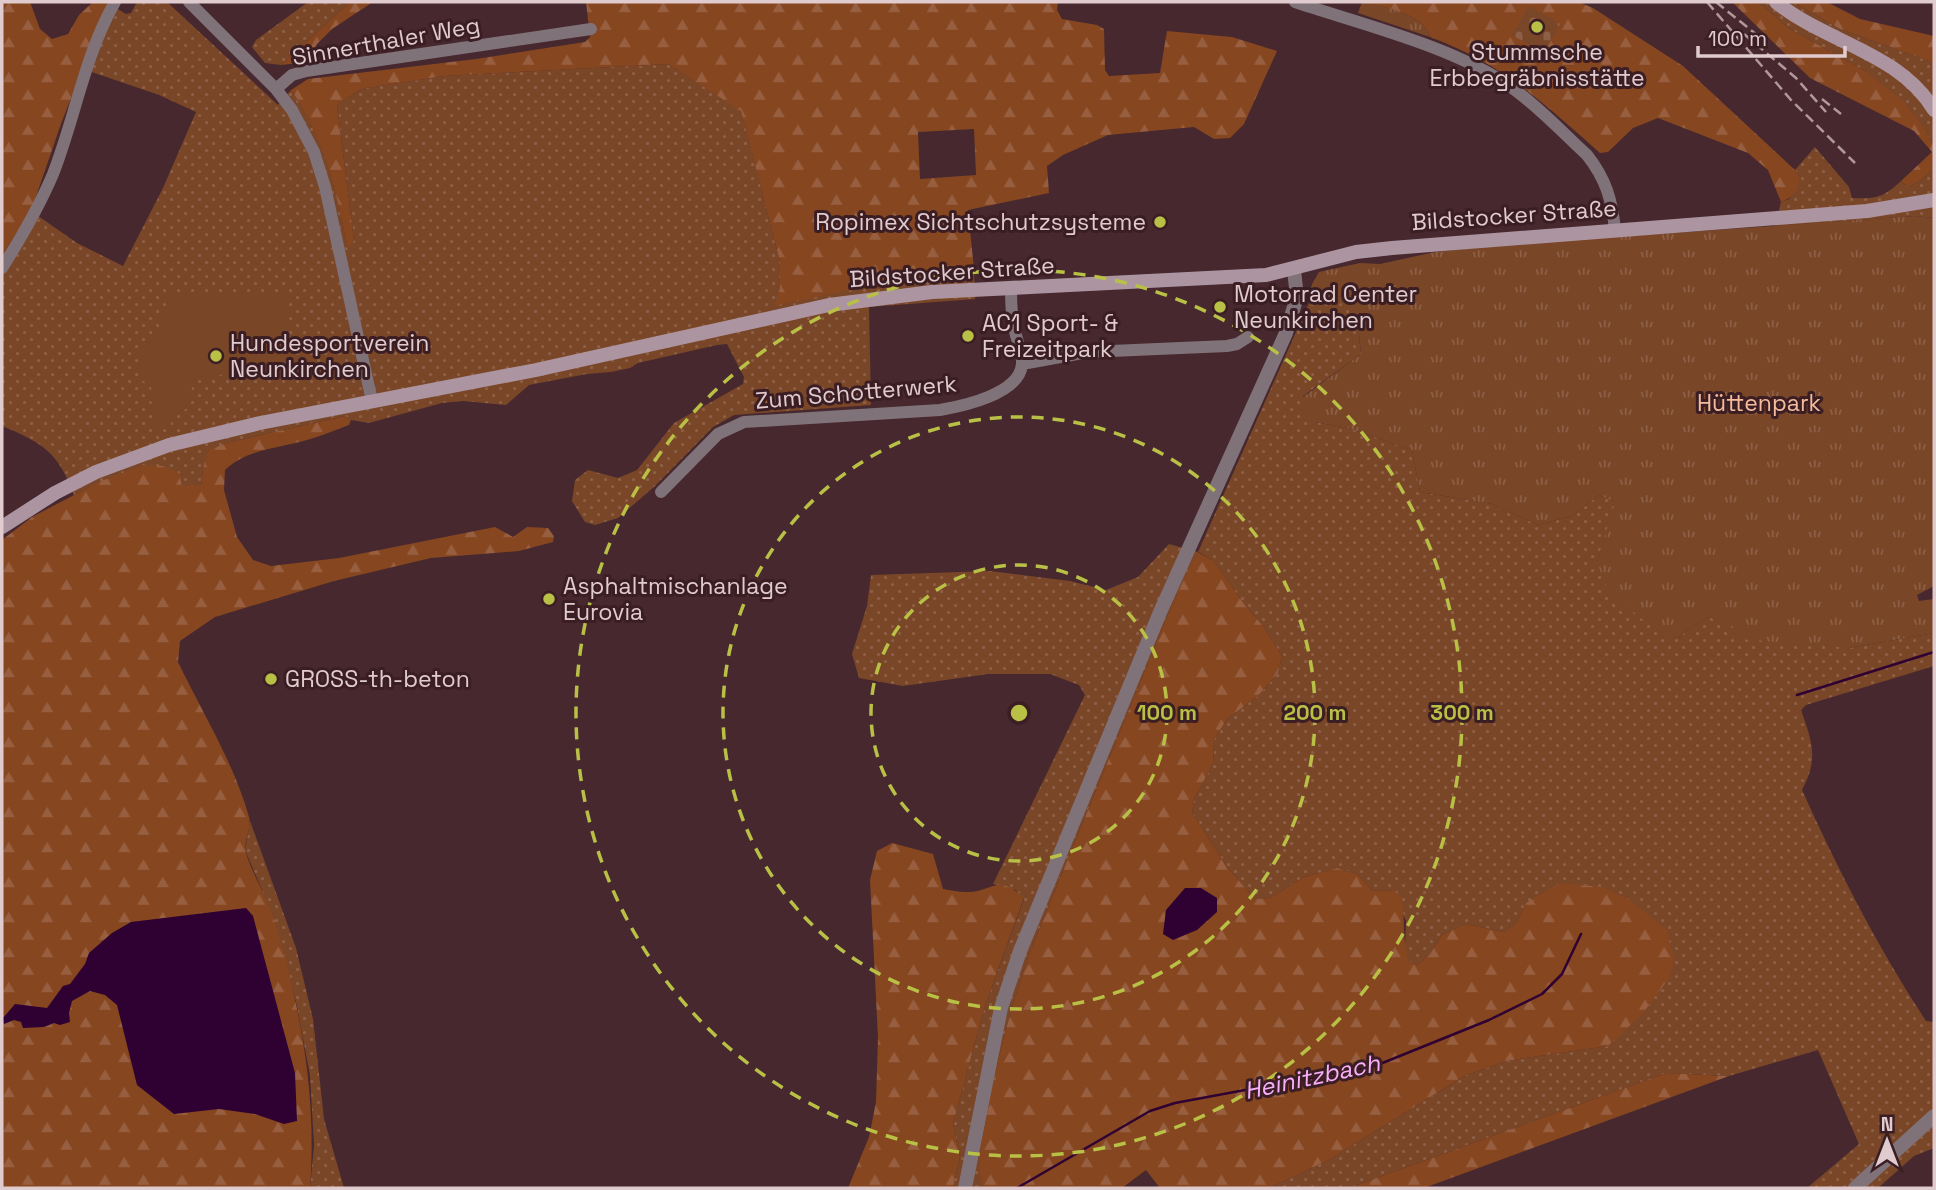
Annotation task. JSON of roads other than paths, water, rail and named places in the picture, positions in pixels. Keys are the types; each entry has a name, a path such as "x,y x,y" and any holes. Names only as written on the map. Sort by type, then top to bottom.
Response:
{"main road":[{"path":"1776,2 1812,24 1885,61 1907,80 1934,110"},
{"name":"Bildstocker Straße","path":"2,527 55,493 122,460 194,439 536,370 868,298 932,292 1219,279 1294,270 1356,252 1392,247 1867,211 1934,200"}],"street":[{"path":"2,268 26,230 53,173 103,27 115,2"},
{"path":"189,2 276,89 292,110 314,152 325,187 372,401"},
{"path":"1295,2 1446,54 1477,67 1510,86 1558,128 1597,168 1609,191 1615,230"},
{"name":"Sinnerthaler Weg","path":"276,89 292,75 306,71 591,29"},
{"path":"965,1188 1001,1008 1020,951 1161,610 1293,316 1297,298 1294,270"},
{"path":"1011,288 1014,328 1022,364 1088,352 1227,346 1237,344 1248,337"},
{"name":"Zum Schotterwerk","path":"661,492 718,434 744,422 914,412 972,404 1010,384 1019,375 1022,364"},
{"path":"1855,1188 1934,1116"}],"waterway":[{"name":"Heinitzbach","path":"1797,695 1934,652"},
{"name":"Heinitzbach","path":"1017,1188 1150,1111 1175,1103 1375,1066 1489,1020 1542,994 1562,974 1581,934"}],"railway":[{"path":"1707,2 1791,100 1855,163"},
{"path":"1716,2 1757,35"},
{"path":"1744,34 1796,78 1826,112"},
{"path":"1822,99 1841,114"}],"place":[{"name":"Stummsche Erbbegräbnisstätte","path":"1537,27"},
{"name":"Ropimex Sichtschutzsysteme","path":"1160,222"},
{"name":"Motorrad Center Neunkirchen","path":"1220,307"},
{"name":"AC1 Sport- & Freizeitpark","path":"968,336"},
{"name":"Hundesportverein Neunkirchen","path":"216,356"},
{"name":"Asphaltmischanlage Eurovia","path":"549,599"},
{"name":"GROSS-th-beton","path":"271,679"}],"park label":[{"name":"Hüttenpark","path":"1759,403"}]}
